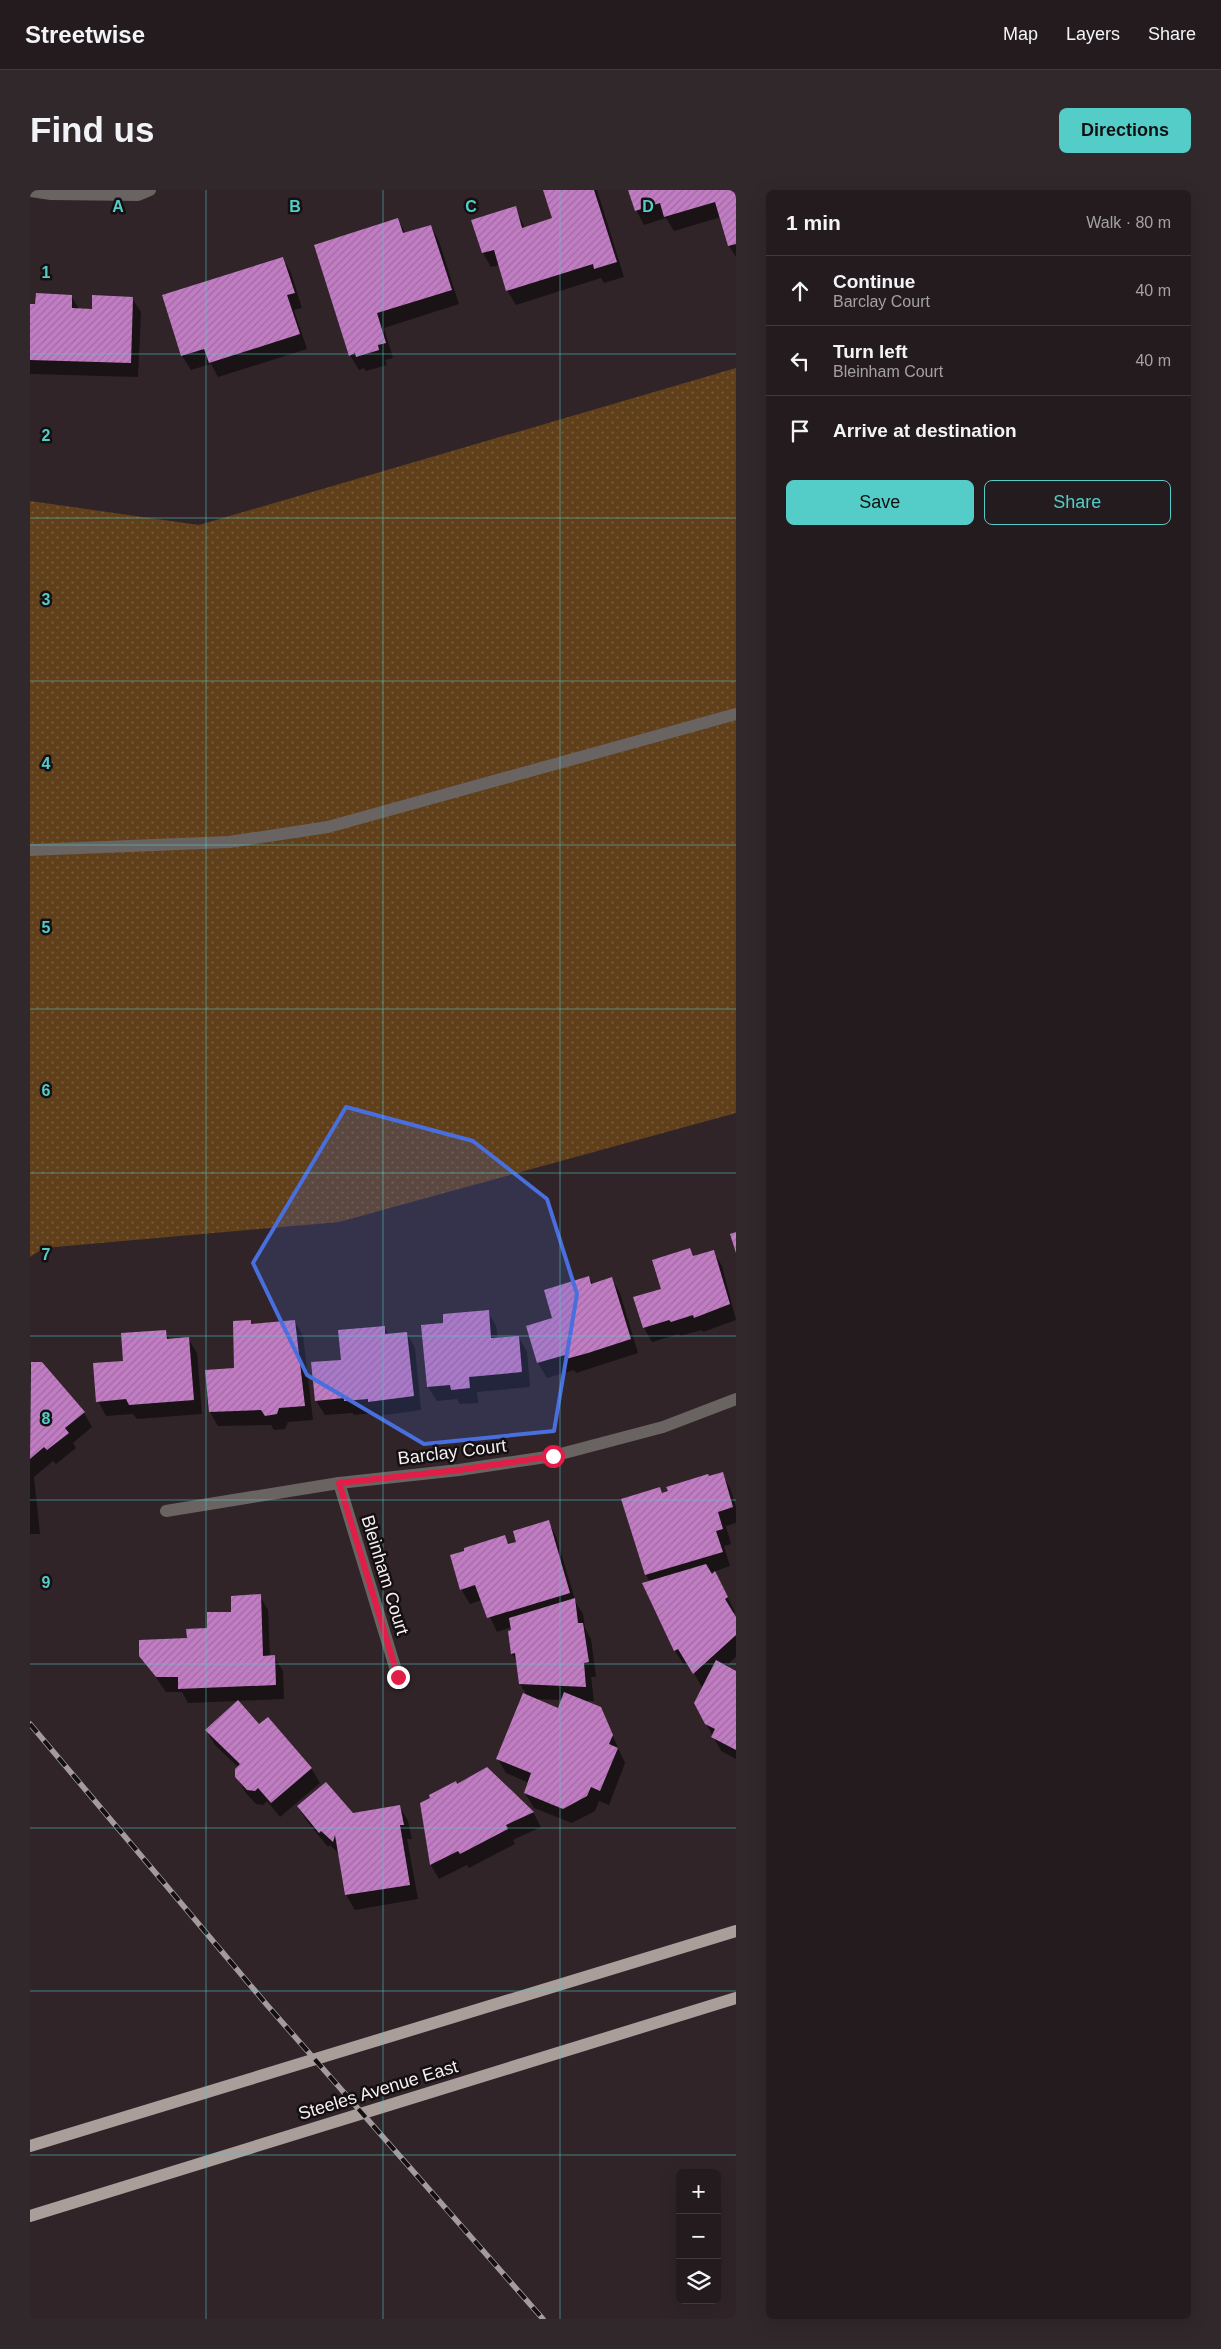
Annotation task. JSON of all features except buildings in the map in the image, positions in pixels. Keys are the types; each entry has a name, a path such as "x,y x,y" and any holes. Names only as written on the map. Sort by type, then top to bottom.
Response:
{"main road":[{"path":"30,2146 736,1932"},
{"name":"Steeles Avenue East","path":"30,2216 736,1998"}],"street":[{"path":"30,190 52,194 138,195 150,190"},
{"path":"30,850 229,842 328,827 736,714"},
{"name":"Barclay Court","path":"166,1511 339,1483 459,1470 553,1456 663,1427 736,1399"},
{"name":"Bleinham Court","path":"339,1483 398,1677"}],"highlighted area":[{"path":"346,1107 473,1141 547,1199 577,1294 554,1431 424,1444 307,1375 253,1263"}],"shaded area":[{"path":"736,368 736,1113 339,1222 44,1248 30,1257 30,501 199,525"}],"railway":[{"path":"30,1724 267,2005 543,2319"}],"route":[{"path":"398,1677 339,1483 459,1470 553,1456"}]}
